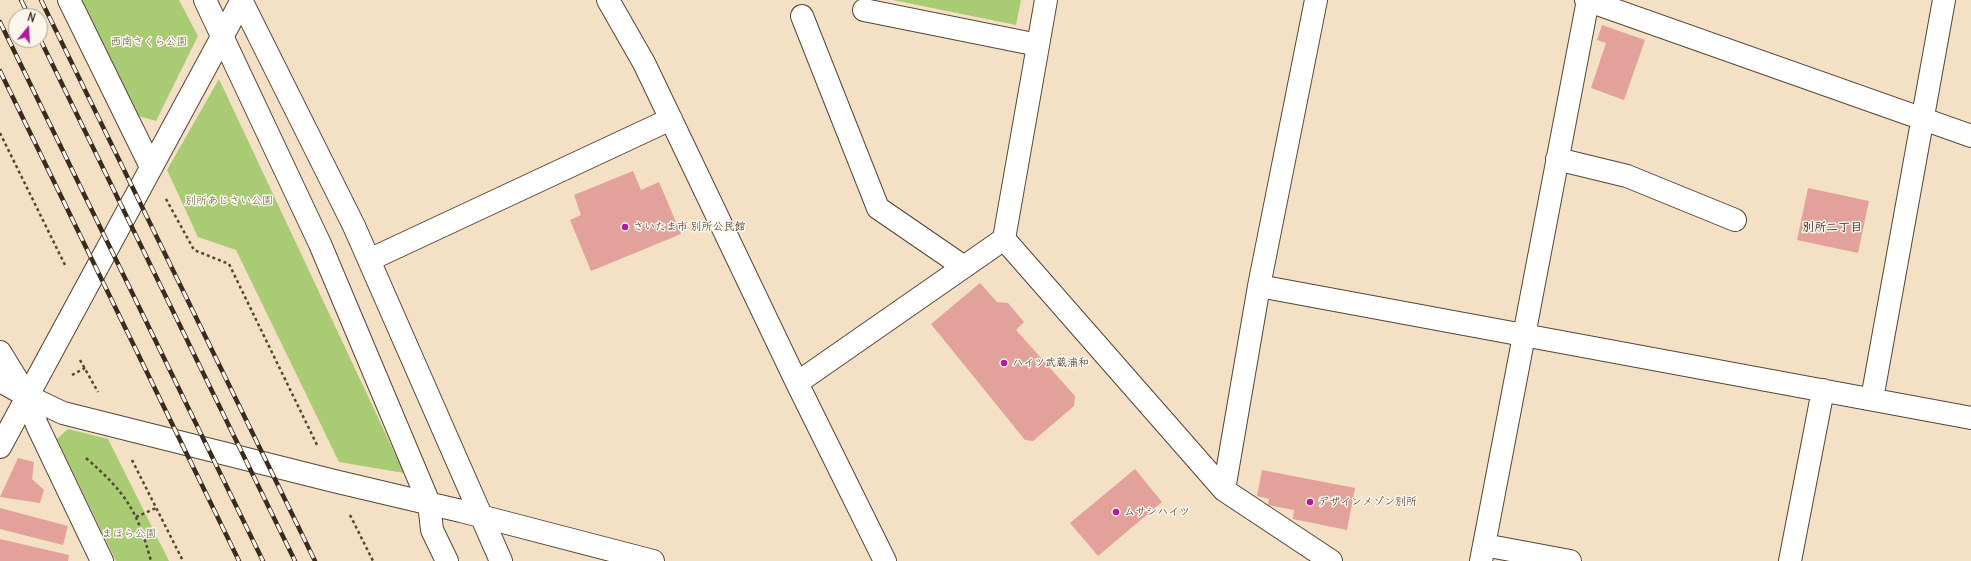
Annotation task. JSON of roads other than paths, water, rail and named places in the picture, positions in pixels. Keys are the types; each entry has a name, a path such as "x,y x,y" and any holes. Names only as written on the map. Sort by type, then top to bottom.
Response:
{"street":[{"path":"69,0 151,167"},
{"path":"205,0 320,244 429,504 432,530 447,561"},
{"path":"0,447 82,299 241,0"},
{"path":"241,0 354,226 501,561"},
{"path":"608,0 644,63 797,383 885,561"},
{"path":"797,383 1004,239 1046,0"},
{"path":"1224,490 1259,286 1316,0"},
{"path":"1570,561 1483,553 1588,0 1971,136"},
{"path":"1872,399 1944,0"},
{"path":"864,10 1038,45"},
{"path":"802,16 878,208 964,267"},
{"path":"369,260 671,119"},
{"path":"1558,159 1627,176 1734,220"},
{"path":"1004,239 1224,490 1331,561"},
{"path":"1259,286 1971,418"},
{"path":"0,352 27,396 37,425 102,561"},
{"path":"0,380 27,396 63,413 480,516 653,561"},
{"path":"1790,561 1823,390"}],"railway":[{"path":"21,0 25,8"},
{"path":"41,0 315,561"},
{"path":"0,22 263,561"},
{"path":"44,48 295,561"},
{"path":"0,71 239,561"}],"place":[{"name":"さいたま市 別所公民館","path":"625,227"},
{"name":"ハイツ武蔵浦和","path":"1004,363"},
{"name":"デザインメゾン別所","path":"1310,502"},
{"name":"ムサシハイツ","path":"1116,512"}],"district":[{"name":"別所二丁目","path":"1832,228"}],"park label":[{"name":"西南さくら公園","path":"149,42"},
{"name":"別所あじさい公園","path":"229,201"},
{"name":"まほら公園","path":"129,534"}]}
